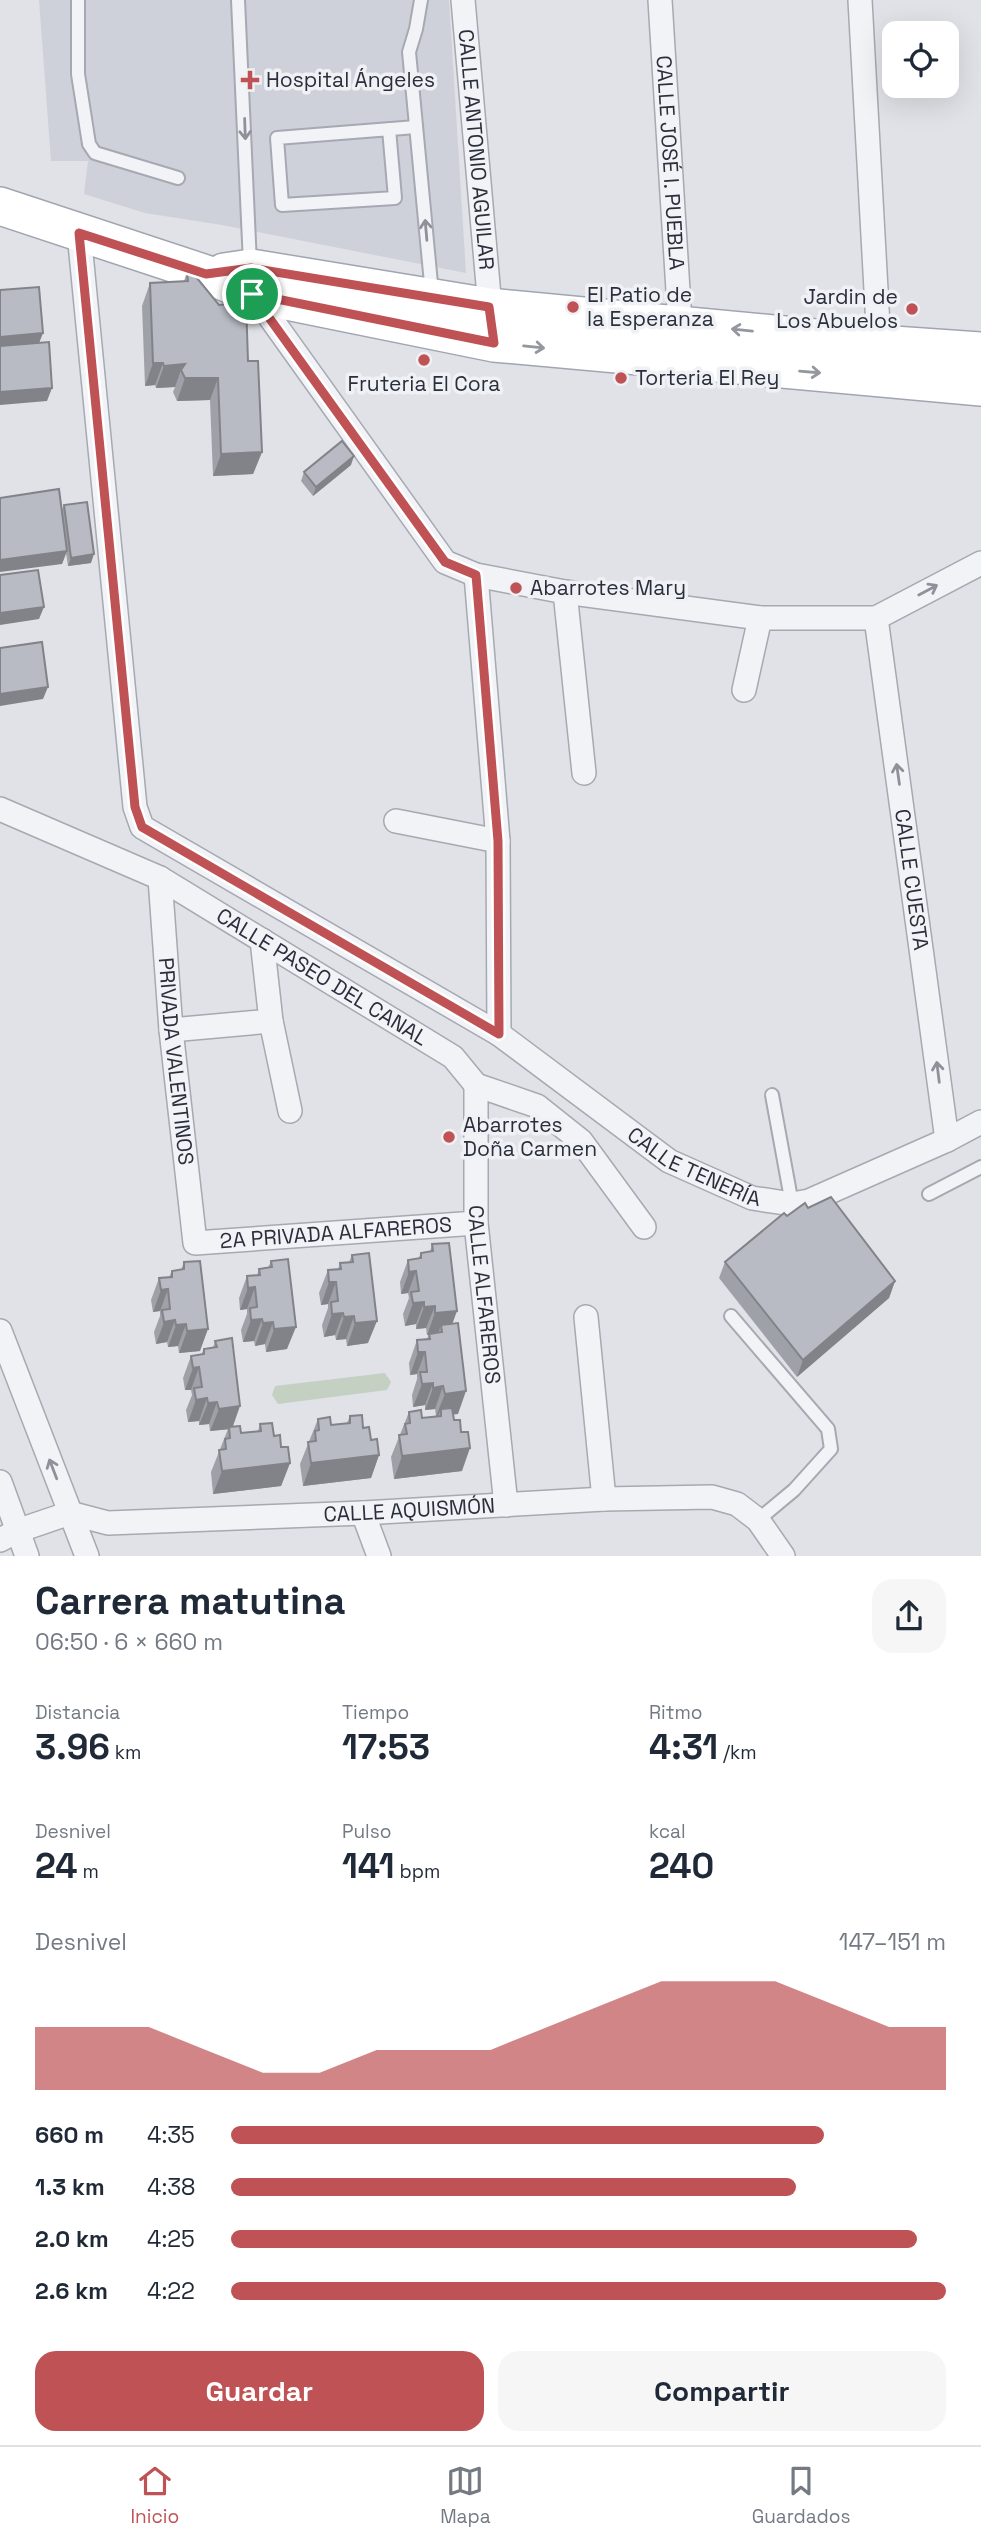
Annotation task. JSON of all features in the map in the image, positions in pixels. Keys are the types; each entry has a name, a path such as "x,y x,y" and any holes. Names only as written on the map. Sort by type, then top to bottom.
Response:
{"main road":[{"path":"0,206 206,274 251,281 432,298 489,307 680,323 879,344 981,351"},
{"path":"251,281 494,343 981,387"}],"street":[{"name":"CALLE ANTONIO AGUILAR","path":"463,0 494,343"},
{"name":"CALLE JOSÉ I. PUEBLA","path":"660,0 680,323"},
{"path":"860,0 879,344"},
{"name":"CALLE TENERÍA","path":"79,233 135,807 142,827 499,1034 669,1161 752,1198 792,1204 809,1201 947,1140 981,1122"},
{"path":"251,281 445,562 476,575 565,592 760,618 876,618 981,563"},
{"path":"476,575 498,841 499,1034"},
{"path":"565,592 584,773"},
{"path":"744,690 760,618"},
{"name":"CALLE CUESTA","path":"876,618 947,1140"},
{"name":"CALLE PASEO DEL CANAL","path":"0,809 160,878 453,1057 475,1084"},
{"path":"396,821 498,841"},
{"name":"PRIVADA VALENTINOS","path":"160,878 171,1030 195,1243"},
{"path":"262,940 271,1021 290,1111"},
{"path":"171,1030 271,1021"},
{"path":"475,1084 537,1106 582,1141 644,1227"},
{"name":"CALLE ALFAREROS","path":"475,1084 476,1223 506,1505"},
{"name":"2A PRIVADA ALFAREROS","path":"195,1243 476,1223"},
{"path":"586,1317 604,1499"},
{"path":"0,1331 86,1556"},
{"path":"0,1482 8,1536 27,1556"},
{"name":"CALLE AQUISMÓN","path":"70,1513 108,1523 363,1513 604,1499 712,1497 737,1504 758,1520"},
{"path":"8,1536 70,1513"},
{"path":"363,1513 379,1556"},
{"path":"758,1520 783,1556"},
{"path":"86,1556 108,1523"}],"lane":[{"path":"78,0 78,74 89,144 94,153 177,178"},
{"path":"238,0 251,281"},
{"path":"421,0 409,52 432,298"},
{"path":"389,129 395,198 282,205 277,138 389,129 416,127"},
{"path":"772,1095 792,1204"},
{"path":"929,1194 981,1167"},
{"path":"731,1316 828,1429 831,1450 794,1490 758,1520"}],"shaded area":[{"name":"Hospital Ángeles","path":"39,0 449,0 466,273 222,225 145,213 84,194 88,161 51,161"}],"green space":[{"path":"385,1373 391,1382 387,1390 278,1404 272,1395 275,1386"}],"building":[{"path":"187,272 197,278 219,305 246,302 248,361 258,361 262,452 221,454 218,378 185,378 181,370 185,364 164,366 163,363 153,363 150,283 188,281"},
{"path":"39,287 43,333 0,337 0,290"},
{"path":"49,342 52,388 0,392 0,346"},
{"path":"342,441 354,456 316,487 304,472"},
{"path":"59,489 67,551 0,560 0,498"},
{"path":"87,502 94,554 71,558 64,505"},
{"path":"38,570 44,607 0,613 0,575"},
{"path":"42,642 48,687 0,694 0,648"},
{"path":"831,1197 895,1281 803,1360 725,1262 784,1213 787,1216 805,1203 808,1208"},
{"path":"449,1243 457,1311 435,1313 435,1306 424,1307 424,1302 413,1303 411,1292 419,1291 416,1271 409,1272 408,1260 421,1258 421,1253 433,1251 432,1244"},
{"path":"369,1253 377,1321 355,1323 354,1316 332,1314 331,1302 338,1301 336,1282 329,1282 328,1270 341,1269 340,1263 353,1262 352,1255"},
{"path":"288,1259 296,1327 274,1329 273,1322 251,1320 250,1308 257,1307 255,1287 248,1288 247,1276 260,1275 259,1269 272,1267 271,1261"},
{"path":"200,1261 208,1329 187,1331 186,1324 176,1325 175,1320 164,1322 162,1310 170,1309 168,1289 161,1290 159,1278 172,1277 172,1271 184,1269 184,1262"},
{"path":"458,1323 466,1391 445,1394 443,1386 433,1388 433,1383 422,1384 420,1372 427,1372 425,1352 418,1352 417,1340 430,1339 429,1334 442,1332 441,1325"},
{"path":"232,1338 240,1406 219,1409 217,1402 208,1403 207,1398 196,1400 194,1388 202,1387 199,1367 193,1368 191,1356 204,1354 204,1349 217,1347 215,1341"},
{"path":"452,1408 454,1420 460,1420 461,1432 468,1432 470,1448 402,1456 399,1435 407,1434 405,1424 410,1423 409,1412 421,1410 422,1418 441,1416 441,1409"},
{"path":"362,1415 363,1428 369,1427 371,1440 377,1439 379,1455 311,1463 308,1442 316,1441 318,1419 330,1417 331,1425 350,1423 350,1416"},
{"path":"272,1423 274,1436 280,1435 281,1447 288,1447 290,1463 222,1471 219,1450 226,1449 225,1439 230,1438 229,1427 240,1426 241,1433 261,1431 260,1424"}],"place":[{"name":"Hospital Ángeles","path":"250,80"},
{"name":"El Patio de la Esperanza","path":"573,307"},
{"name":"Jardin de Los Abuelos","path":"912,309"},
{"name":"Fruteria El Cora","path":"424,360"},
{"name":"Torteria El Rey","path":"621,378"},
{"name":"Abarrotes Mary","path":"516,588"},
{"name":"Abarrotes Doña Carmen","path":"449,1137"}],"route":[{"path":"79,233 206,274 251,268 489,307 494,343 252,294 445,562 476,575 498,841 499,1034 142,827 135,807 79,233"}]}
